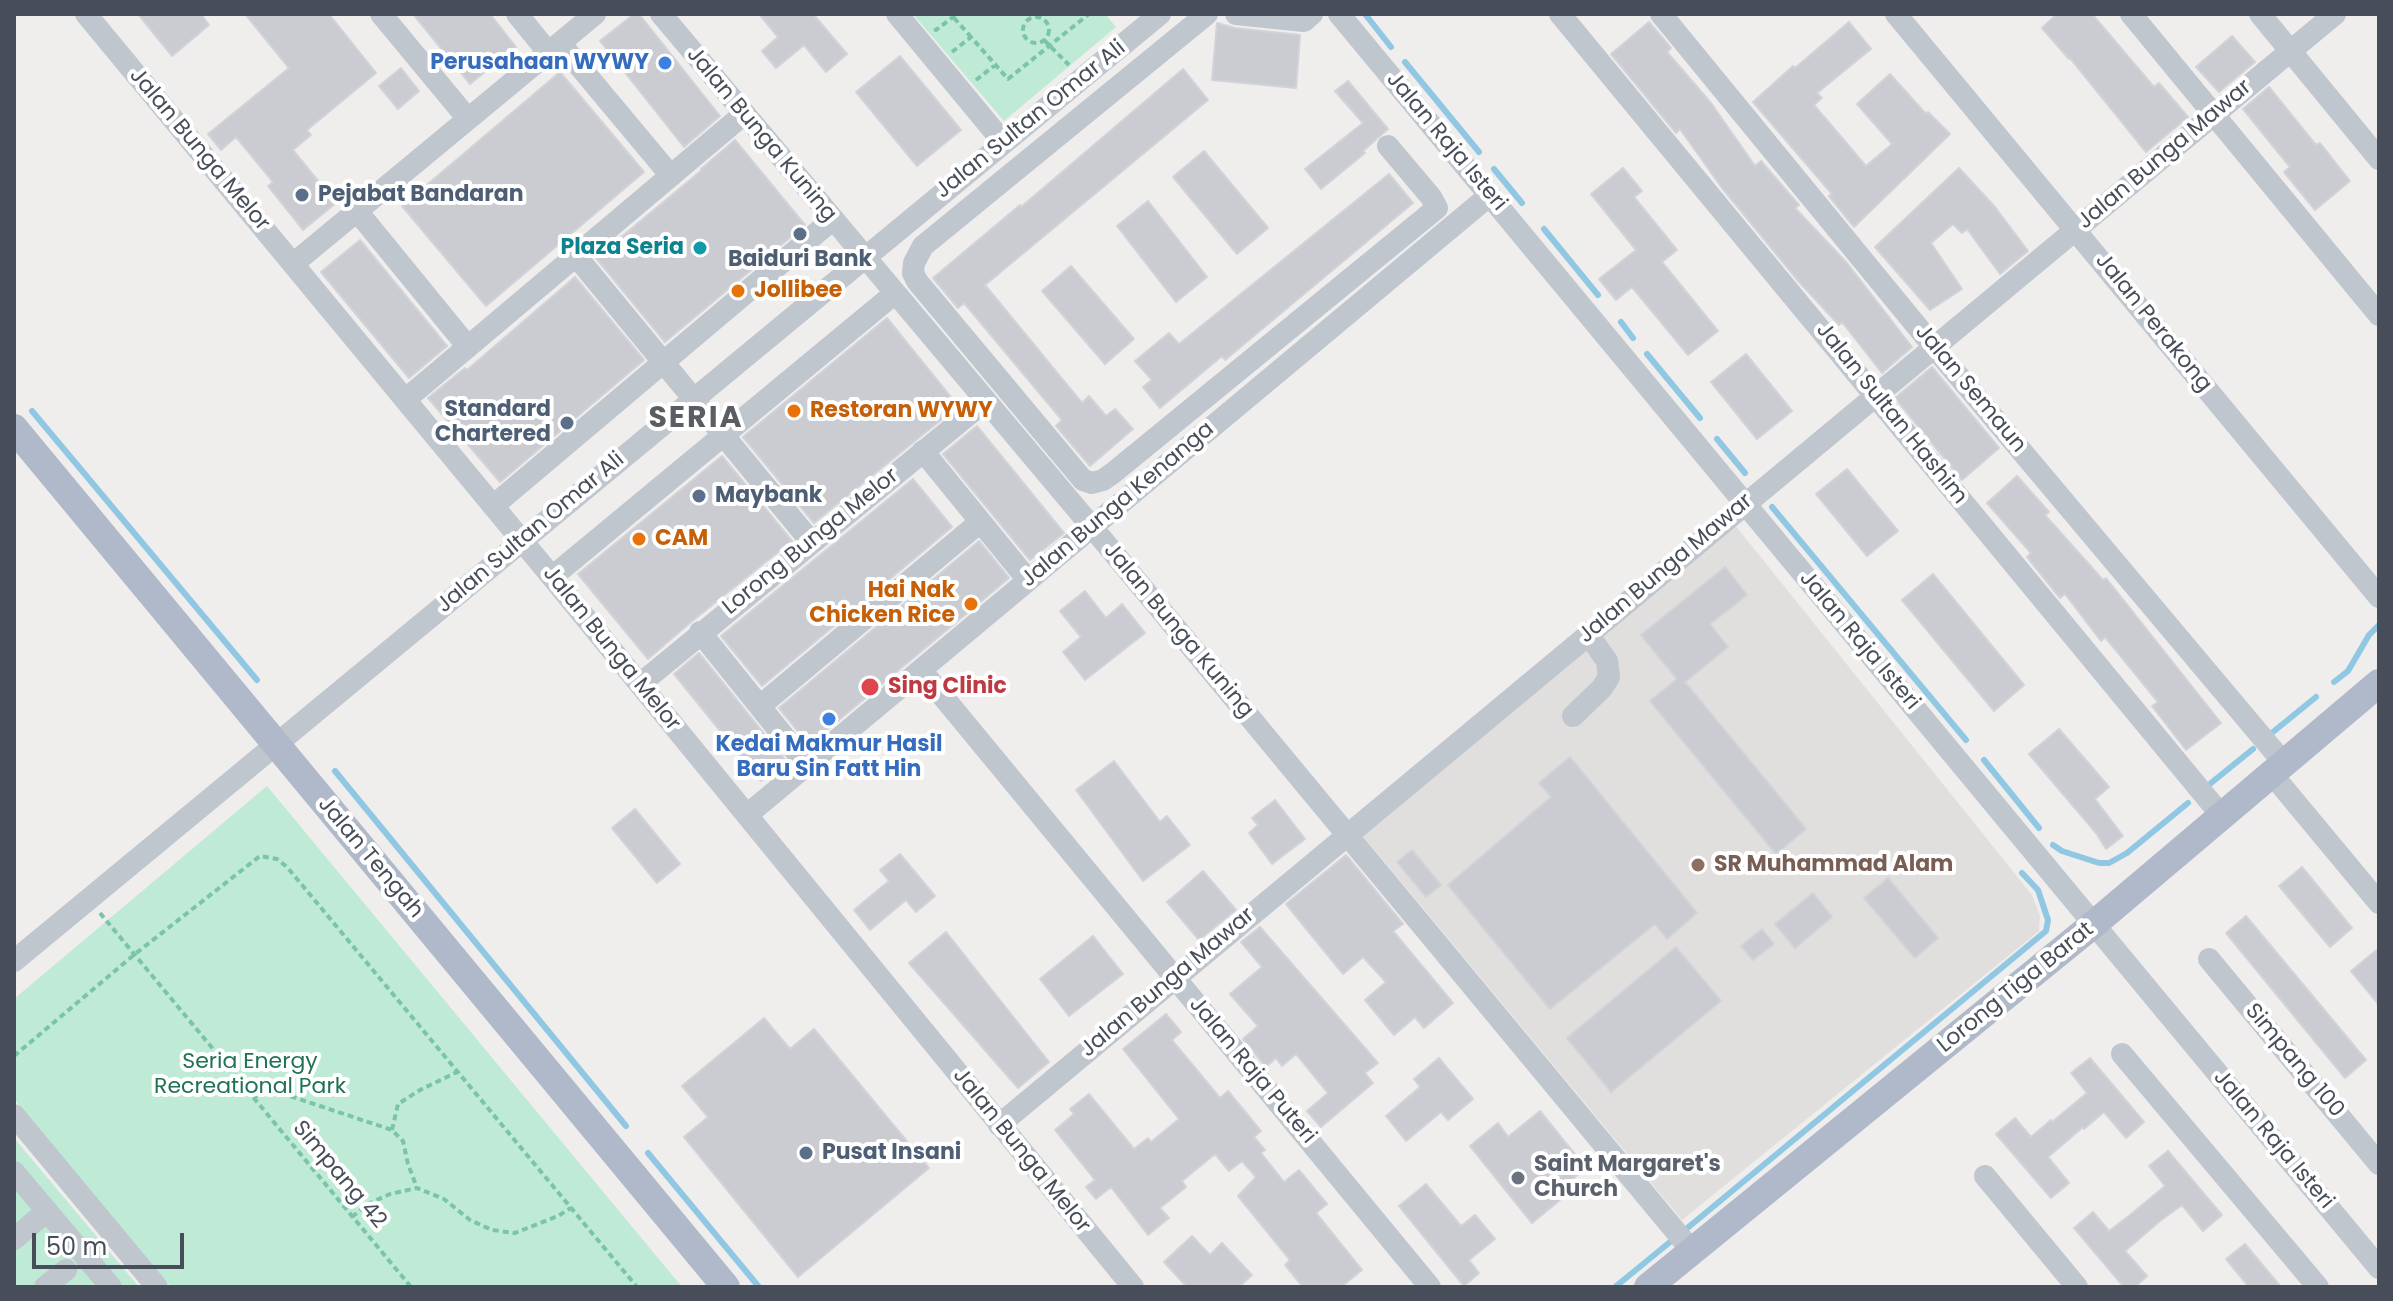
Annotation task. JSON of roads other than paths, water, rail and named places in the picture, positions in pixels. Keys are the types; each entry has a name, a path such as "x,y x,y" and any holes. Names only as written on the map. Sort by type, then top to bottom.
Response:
{"main road":[{"name":"Jalan Tengah","path":"14,428 726,1287"},
{"name":"Lorong Tiga Barat","path":"1648,1287 2094,924 2379,683"}],"street":[{"name":"Jalan Bunga Melor","path":"86,14 406,399 1133,1287"},
{"path":"381,14 468,119"},
{"path":"517,14 554,48 671,176"},
{"path":"293,264 595,14"},
{"name":"Jalan Bunga Kuning","path":"661,14 1092,527 1692,1251"},
{"path":"897,14 1003,142"},
{"name":"Jalan Sultan Omar Ali","path":"14,961 1160,14"},
{"path":"1207,14 923,246 914,263 913,273 917,281 1083,480 1092,483 1113,473 1437,208 1388,146"},
{"path":"1236,14 1304,21 1312,14"},
{"name":"Jalan Raja Isteri","path":"1339,14 2379,1268"},
{"name":"Jalan Sultan Hashim","path":"1560,14 2221,815"},
{"name":"Jalan Semaun","path":"1661,14 2277,767"},
{"name":"Jalan Perakong","path":"1896,14 2379,597"},
{"path":"2131,14 2379,315"},
{"path":"2260,14 2379,159"},
{"name":"Jalan Bunga Mawar","path":"999,1125 2335,14"},
{"path":"406,399 744,114"},
{"name":"Jalan Bunga Kenanga","path":"747,815 1490,195"},
{"path":"357,211 468,347"},
{"path":"493,506 832,220"},
{"path":"576,256 812,543"},
{"path":"552,577 894,294"},
{"name":"Lorong Bunga Melor","path":"640,684 984,402"},
{"path":"923,451 1028,580"},
{"path":"760,706 980,522"},
{"path":"700,632 806,764"},
{"path":"1573,716 1609,677 1607,661 1588,634"},
{"name":"Jalan Raja Puteri","path":"921,670 1430,1287"},
{"path":"2277,767 2379,903"},
{"name":"Simpang 100","path":"2209,959 2379,1164"},
{"path":"2122,1054 2318,1287"},
{"path":"14,1115 157,1287"},
{"path":"14,1172 111,1287"},
{"path":"1985,1176 2077,1287"},
{"path":"14,1239 47,1211"},
{"path":"45,1287 66,1270"}],"waterway":[{"path":"1365,14 1391,47"},
{"path":"1405,62 1479,152"},
{"path":"1494,169 1522,203"},
{"path":"1544,229 1598,295"},
{"path":"1621,322 1633,338"},
{"path":"1647,354 1700,418"},
{"path":"32,411 257,680"},
{"path":"1717,439 1745,473"},
{"path":"1772,507 1966,740"},
{"path":"2334,682 2348,671 2369,635 2379,625"},
{"path":"2273,732 2316,697"},
{"path":"2211,783 2253,749"},
{"path":"1984,760 2039,828"},
{"path":"335,771 626,1126"},
{"path":"2053,845 2099,863 2109,863 2127,853 2188,803"},
{"path":"1685,1230 2046,931 2048,920 2038,890 2022,873"},
{"path":"648,1153 759,1287"},
{"path":"1615,1287 1670,1242"}],"place":[{"name":"Perusahaan WYWY","path":"665,63"},
{"name":"Pejabat Bandaran","path":"302,195"},
{"name":"Baiduri Bank","path":"800,234"},
{"name":"Plaza Seria","path":"700,248"},
{"name":"Jollibee","path":"738,291"},
{"name":"Restoran WYWY","path":"794,411"},
{"name":"Standard Chartered","path":"567,423"},
{"name":"Maybank","path":"699,496"},
{"name":"CAM","path":"639,539"},
{"name":"Hai Nak Chicken Rice","path":"971,604"},
{"name":"Sing Clinic","path":"870,687"},
{"name":"Kedai Makmur Hasil Baru Sin Fatt Hin","path":"829,719"},
{"name":"SR Muhammad Alam","path":"1698,865"},
{"name":"Pusat Insani","path":"806,1153"},
{"name":"Saint Margaret's Church","path":"1518,1178"}],"district":[{"name":"SERIA","path":"696,419"}],"park label":[{"name":"Seria Energy Recreational Park","path":"250,1074"}]}
